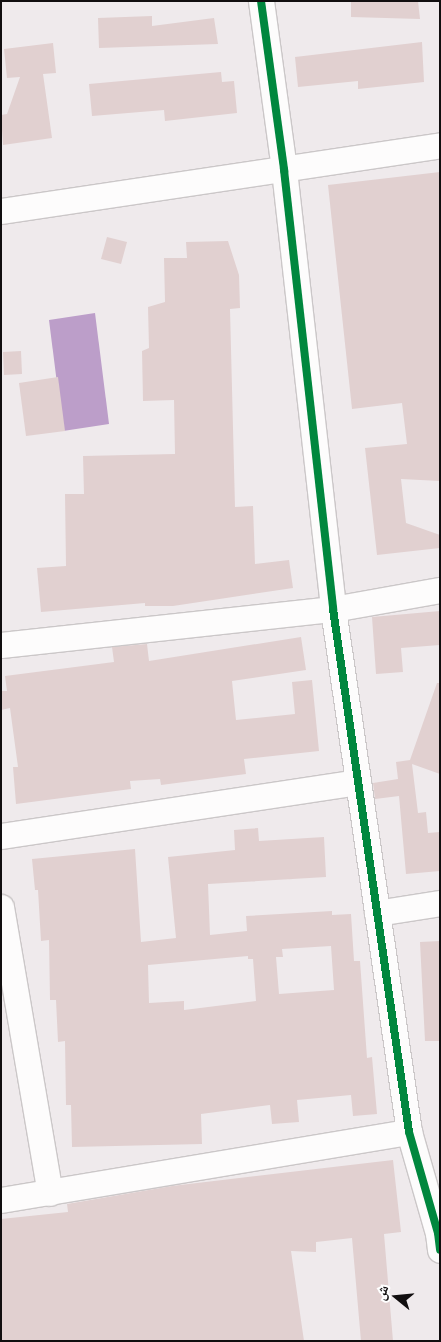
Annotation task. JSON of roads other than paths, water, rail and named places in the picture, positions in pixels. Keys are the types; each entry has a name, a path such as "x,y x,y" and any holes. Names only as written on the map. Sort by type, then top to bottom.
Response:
{"street":[{"path":"261,1 284,170 333,609 410,1132 436,1215 440,1250"},
{"path":"1,211 284,170 440,145"},
{"path":"1,645 333,609 440,590"},
{"path":"1,836 358,782"},
{"path":"377,913 440,903"},
{"path":"1,907 50,1193"},
{"path":"1,1200 410,1132"}]}
